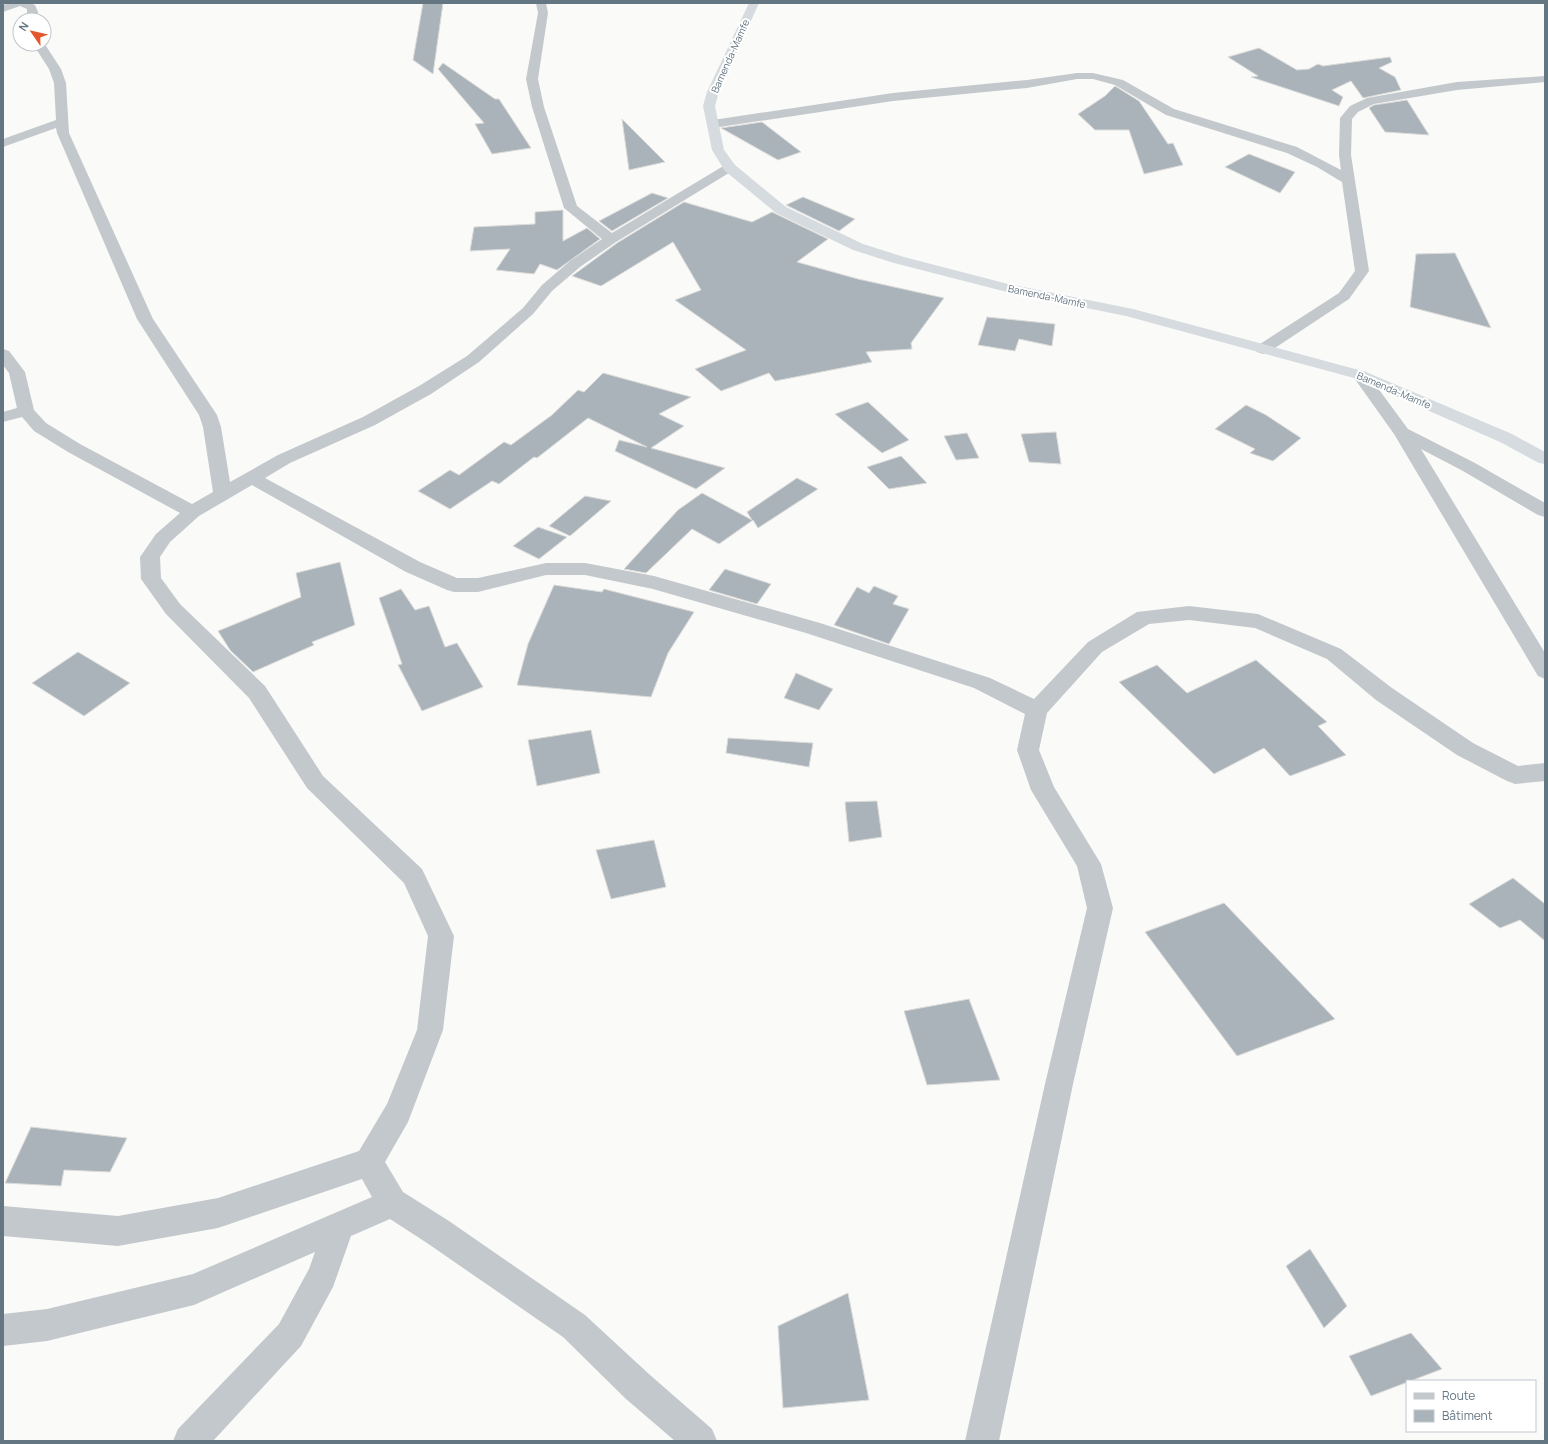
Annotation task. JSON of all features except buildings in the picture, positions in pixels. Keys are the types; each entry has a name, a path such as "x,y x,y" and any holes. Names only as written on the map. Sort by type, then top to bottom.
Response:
{"highway":[{"name":"Bamenda-Mamfe","path":"754,3 713,92 709,106 718,150 730,168 781,210 858,247 899,260 1007,288 1128,312 1360,375 1506,438 1545,459"}],"street":[{"path":"3,9 20,3 31,7 33,12"},
{"path":"541,3 543,13 532,79 538,107 571,208 611,239"},
{"path":"44,52 55,69 60,82 63,132 145,319 208,415 212,427 223,495"},
{"path":"713,124 893,97 1027,84 1077,76 1093,76 1119,82 1170,112 1292,150 1322,164 1348,180"},
{"path":"1263,349 1344,296 1362,271 1345,155 1346,118 1354,109 1371,101 1457,86 1545,79"},
{"path":"3,143 62,122"},
{"path":"3,1220 45,1226 118,1231 218,1213 369,1162 398,1112 430,1030 441,936 413,876 315,782 256,692 173,609 151,579 150,557 163,538 192,512 302,450 369,421 425,390 473,360 528,312 547,288 575,264 611,239 730,168"},
{"path":"3,354 17,372 26,411 40,427 74,448 192,512"},
{"path":"1360,375 1402,433 1545,671"},
{"path":"3,416 26,411"},
{"path":"1402,433 1469,467 1545,511"},
{"path":"1506,438 1545,451"},
{"path":"252,478 413,567 454,585 478,585 546,569 585,569 654,584 812,628 982,683 1037,710"},
{"path":"982,1441 1059,1084 1100,908 1089,864 1043,790 1028,750 1037,710 1095,647 1144,617 1189,614 1258,621 1334,654 1384,694 1465,749 1515,775 1545,772"},
{"path":"369,1162 392,1203 438,1232 574,1326 638,1387 700,1441"},
{"path":"3,1330 47,1325 194,1289 392,1203"},
{"path":"190,1441 290,1335 322,1276 339,1226"}]}
